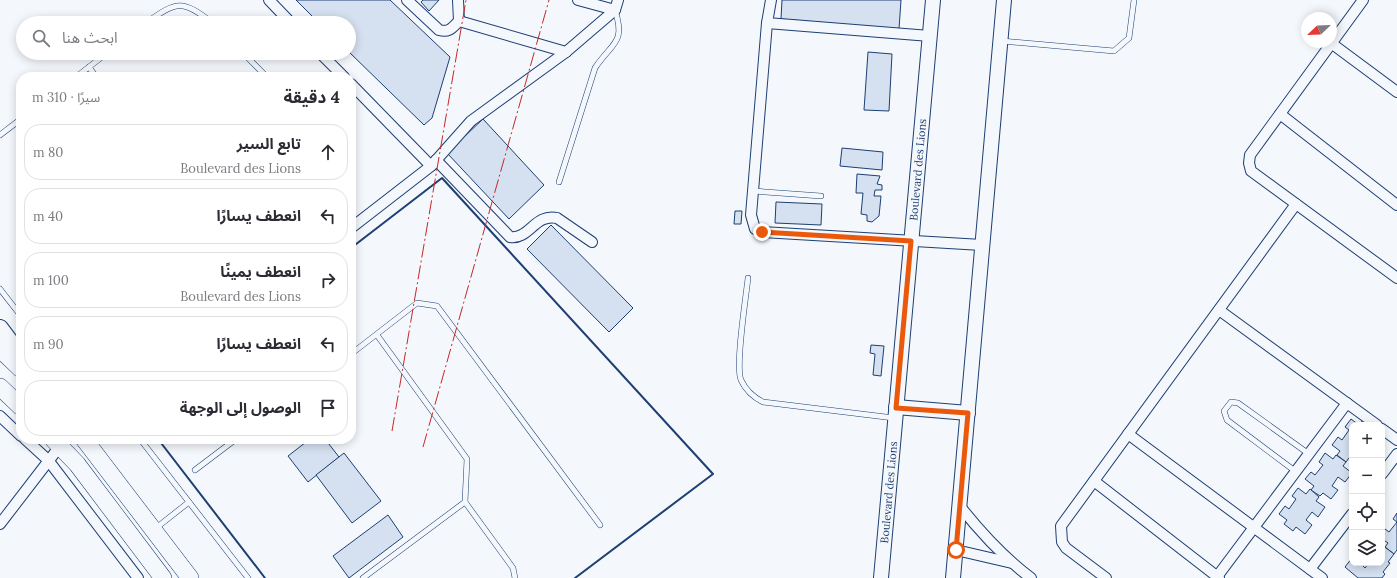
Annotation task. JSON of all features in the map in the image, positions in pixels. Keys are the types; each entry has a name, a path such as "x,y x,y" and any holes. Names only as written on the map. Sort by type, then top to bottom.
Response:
{"highway":[{"path":"0,387 16,402"},
{"path":"59,444 77,464 163,578"},
{"path":"88,444 190,578"}],"main road":[{"name":"Boulevard des Lions","path":"881,578 933,0"},
{"path":"953,578 1004,0"},
{"path":"0,328 14,346"},
{"path":"895,413 968,413"}],"street":[{"path":"269,0 284,16"},
{"path":"407,0 439,30 445,32 450,30 459,21 458,0"},
{"path":"578,0 616,5"},
{"path":"772,0 767,23 751,215 755,229 762,232 982,245"},
{"path":"1337,35 1363,0"},
{"path":"356,224 434,163 471,121 566,52 616,5"},
{"path":"459,21 566,52"},
{"path":"767,23 930,36"},
{"path":"1337,47 1397,92"},
{"path":"1327,48 1250,155 1248,163 1251,171 1397,278"},
{"path":"327,60 339,72"},
{"path":"356,89 510,237 520,235 543,218 550,217 557,218 592,242"},
{"path":"1280,114 1397,205"},
{"path":"1106,578 1066,548 1060,535 1061,526 1296,204"},
{"path":"1219,310 1373,422"},
{"path":"1094,480 1217,577 1347,403"},
{"path":"0,416 16,431"},
{"path":"1385,431 1397,440"},
{"path":"1128,434 1322,578"},
{"path":"30,444 48,460 138,578"},
{"path":"2,518 48,460 56,444"},
{"path":"1385,470 1397,454"},
{"path":"959,505 993,545 1031,578"},
{"path":"1310,569 1349,518"},
{"path":"956,550 1012,563"}],"lane":[{"path":"1001,40 1114,51 1129,38 1134,0"},
{"path":"155,16 174,2 186,2 198,8 206,16"},
{"path":"559,182 595,68 602,56 616,43 620,34 616,5"},
{"path":"82,72 98,60"},
{"path":"250,60 262,72"},
{"path":"89,67 92,72"},
{"path":"0,135 16,123"},
{"path":"753,191 821,196"},
{"path":"748,278 740,360 740,379 752,397 762,402 895,413"},
{"path":"0,289 16,310"},
{"path":"356,350 417,303 437,306 600,525"},
{"path":"377,334 467,459 465,502 513,568 515,578"},
{"path":"1295,471 1227,420 1224,411 1227,405 1231,402 1238,403 1309,454"},
{"path":"144,444 248,578"},
{"path":"195,470 229,444"},
{"path":"154,530 190,502"},
{"path":"363,578 465,502"}],"building":[{"path":"296,0 390,0 450,57 432,118 424,125 356,59 356,16 312,16"},
{"path":"423,0 439,0 429,11 421,2"},
{"path":"782,0 901,0 899,29 781,19"},
{"path":"868,52 892,54 889,111 864,110"},
{"path":"483,119 544,185 509,219 447,153"},
{"path":"842,148 883,152 882,170 840,166"},
{"path":"857,174 880,176 877,184 882,185 882,190 875,190 874,196 881,196 879,216 872,222 867,221 867,215 861,214 863,193 856,193"},
{"path":"776,202 822,204 821,225 775,223"},
{"path":"735,211 742,211 741,224 734,224"},
{"path":"551,225 633,308 609,332 527,249"},
{"path":"871,345 884,346 881,376 873,375 875,354 870,353"},
{"path":"1351,419 1355,422 1349,422 1349,430 1345,427"},
{"path":"1349,430 1349,458 1346,462 1337,455 1340,451 1332,445 1338,437 1342,440"},
{"path":"304,444 329,444 339,457 308,482 288,456"},
{"path":"344,453 381,501 352,523 316,475"},
{"path":"1325,453 1333,459 1336,455 1346,462 1343,466 1349,471 1349,477 1345,482 1338,477 1332,486 1338,490 1331,499 1323,493 1320,496 1311,490 1314,486 1305,479 1311,472 1315,475 1323,465 1319,462"},
{"path":"1298,488 1306,494 1310,489 1319,497 1316,501 1325,507 1318,517 1312,512 1306,520 1312,525 1305,534 1296,527 1293,531 1284,524 1287,520 1279,514 1285,506 1289,509 1296,499 1292,496"},
{"path":"1397,513 1397,522 1393,519"},
{"path":"388,515 403,537 349,578 333,556"},
{"path":"1397,522 1397,550 1394,554 1385,547 1388,543 1385,541 1385,529 1389,532"},
{"path":"1385,547 1394,554 1388,562 1390,563 1383,572 1385,574 1382,578 1358,578 1345,567 1349,562 1349,566 1363,566 1365,568 1367,566 1385,566"}],"wall":[{"path":"356,244 442,178 713,474 575,578"},
{"path":"162,444 265,578"}],"power":[{"path":"392,431 466,0"},
{"path":"423,447 549,0"}],"route":[{"path":"762,232 911,241 896,408 968,413 956,550"}]}
